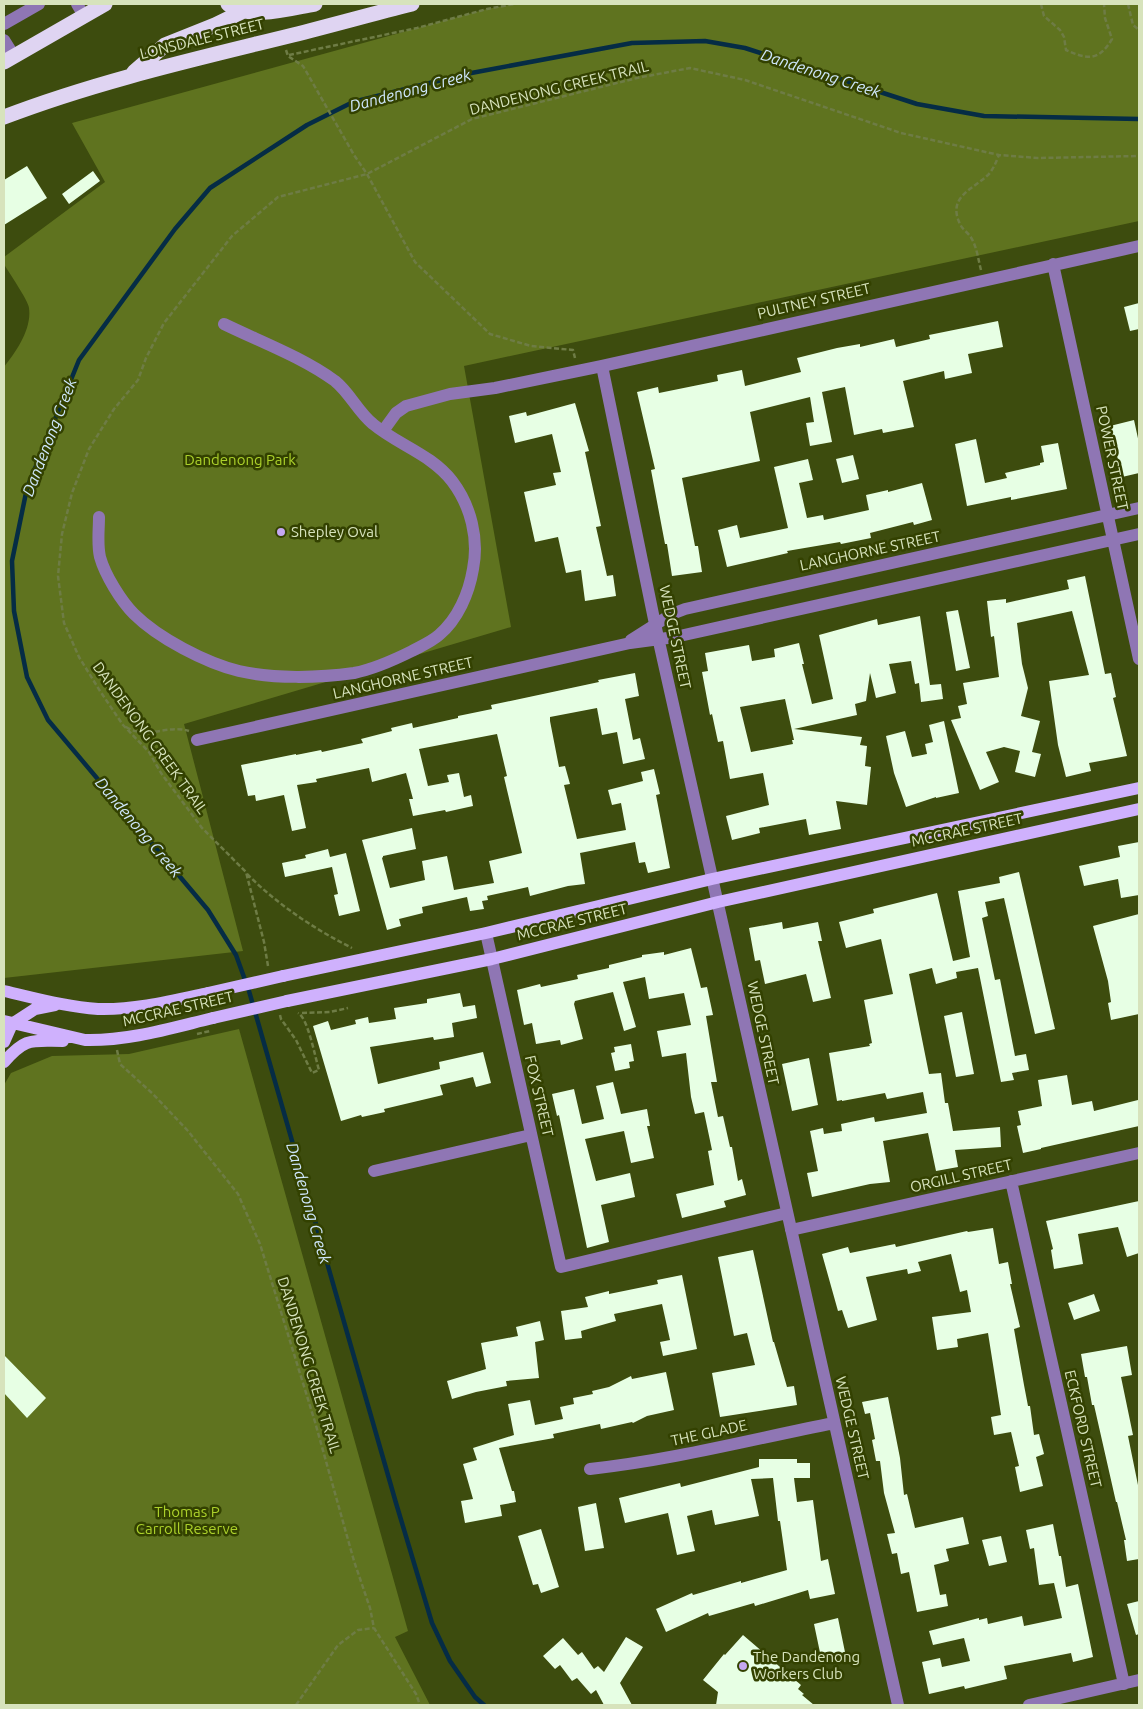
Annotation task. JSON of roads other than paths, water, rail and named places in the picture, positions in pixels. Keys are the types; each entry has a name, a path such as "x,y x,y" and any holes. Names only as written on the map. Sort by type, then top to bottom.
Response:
{"highway":[{"path":"9,59 80,10 104,4"},
{"path":"228,4 252,7 268,12 315,4"},
{"name":"LONSDALE STREET","path":"4,117 72,92 191,59 412,4"},
{"path":"130,76 165,45 201,31 252,7"}],"main road":[{"name":"MCCRAE STREET","path":"64,1005 98,1009 146,1006 486,933 712,879 1139,788"},
{"name":"MCCRAE STREET","path":"8,1023 85,1040 120,1039 492,959 718,902 1139,810"},
{"path":"4,991 64,1005"},
{"path":"4,1042 8,1023 35,1009 64,1005"},
{"path":"4,1062 19,1046 28,1042 85,1040"}],"street":[{"path":"4,24 39,4"},
{"path":"4,40 9,59"},
{"name":"PULTNEY STREET","path":"383,431 396,413 406,406 450,394 495,388 602,366 1139,246"},
{"name":"POWER STREET","path":"1053,264 1139,659"},
{"path":"99,517 100,557 118,594 134,614 160,634 191,652 224,667 278,676 354,673 374,668 421,646 438,636 450,624 472,580 476,546 474,529 468,512 452,481 425,457 372,424 337,383 303,363 224,324"},
{"name":"WEDGE STREET","path":"602,366 655,624 898,1705"},
{"name":"LANGHORNE STREET","path":"615,647 640,636 655,624 685,609 1139,508"},
{"name":"LANGHORNE STREET","path":"197,740 615,647 695,633 1139,534"},
{"name":"FOX STREET","path":"486,933 560,1267 787,1213"},
{"path":"374,1171 531,1135"},
{"name":"ORGILL STREET","path":"791,1230 1139,1153"},
{"name":"ECKFORD STREET","path":"1011,1181 1124,1684"},
{"name":"THE GLADE","path":"590,1469 674,1457 834,1423"},
{"path":"1029,1705 1139,1680"}],"waterway":[{"name":"Dandenong Creek","path":"484,1705 475,1697 450,1661 432,1623 249,991 236,955 208,910 48,720 27,677 14,611 12,561 27,488 79,360 175,229 210,188 307,125 353,102 466,74 632,43 705,41 745,48 917,104 984,116 1139,119"}],"place":[{"name":"Shepley Oval","path":"281,532"},
{"name":"The Dandenong Workers Club","path":"743,1666"}],"park label":[{"name":"Dandenong Park","path":"240,460"},
{"name":"Thomas P Carroll Reserve","path":"187,1520"}]}
